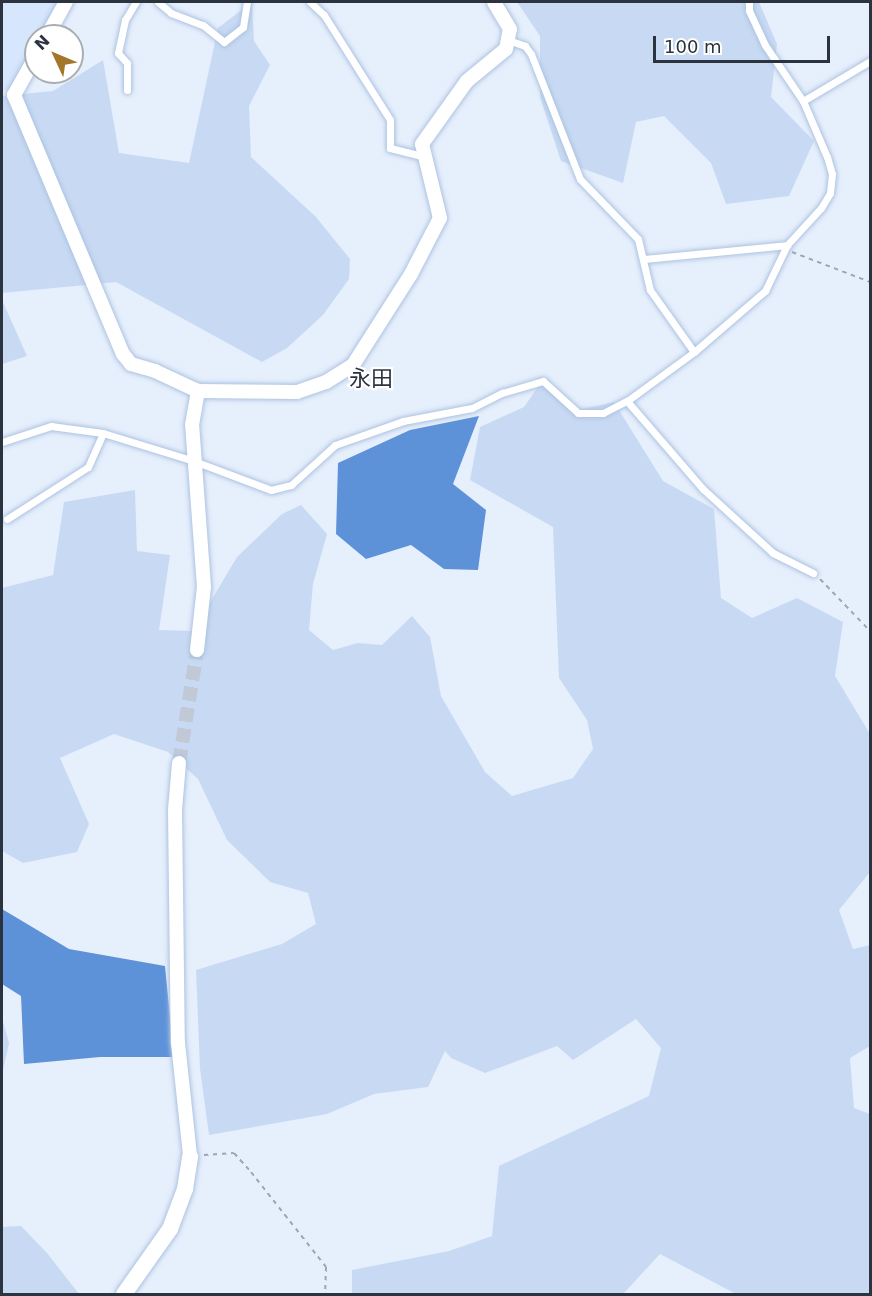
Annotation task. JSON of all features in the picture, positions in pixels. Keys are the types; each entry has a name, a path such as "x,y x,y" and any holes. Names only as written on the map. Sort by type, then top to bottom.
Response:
{"street":[{"path":"54,24 66,2"},
{"path":"24,77 14,95 123,354 131,364 155,371 198,391 297,392 326,382 353,365 411,274 440,218 422,156 422,144 467,81 506,49 510,29 494,2"},
{"path":"197,650 204,587 192,425 198,391"},
{"path":"124,1294 170,1228 185,1189 190,1156 178,1043 175,810 179,763"}],"lane":[{"path":"127,90 127,63 118,53 125,20 136,2"},
{"path":"158,2 171,12 203,25 224,42 243,27 247,2"},
{"path":"310,2 324,15 390,120 390,148 422,156"},
{"path":"2,442 51,426 103,433 194,461 271,490 291,485 335,445 404,421 472,408 502,393 543,381 579,413 603,413 627,401 694,352 765,291 787,245 830,193 832,174 827,157 803,101 765,45 749,2"},
{"path":"508,40 525,46 531,54 580,179 638,239 645,259 650,290 694,352"},
{"path":"803,101 870,61"},
{"path":"645,259 787,245"},
{"path":"627,401 703,489 773,553 813,573"},
{"path":"7,519 88,467 103,433"}],"path":[{"path":"787,245 794,253 870,282"},
{"path":"813,573 870,631"},
{"path":"190,1156 234,1153 326,1267 325,1294"}],"shaded area":[{"path":"2,2 60,2 47,24 24,24 24,66 11,89 3,90"},
{"path":"252,2 254,41 270,65 249,106 251,157 316,217 350,259 349,279 323,315 287,348 262,362 116,282 2,293 2,96 53,91 64,84 84,84 84,72 103,60 119,153 189,163 218,28"},
{"path":"517,2 759,2 777,44 771,97 814,141 789,196 726,204 711,163 664,116 636,122 623,183 561,161 540,97 540,36"},
{"path":"2,300 27,356 2,364"},
{"path":"540,384 579,410 614,402 663,481 714,509 721,598 752,618 797,598 843,622 835,676 870,734 870,872 839,910 853,949 870,945 870,1046 850,1058 854,1108 870,1114 870,1294 736,1294 660,1254 623,1294 352,1294 352,1270 449,1251 492,1236 499,1166 649,1096 661,1048 636,1019 573,1060 557,1046 485,1073 451,1058 445,1051 428,1087 374,1094 327,1114 209,1135 200,1069 196,970 282,944 316,924 308,893 270,882 227,840 198,779 168,752 114,734 60,758 89,824 77,852 23,863 2,851 2,588 53,575 64,502 135,490 137,551 170,555 159,630 193,631 237,557 282,514 301,505 327,534 313,584 309,630 333,650 358,643 382,645 412,616 430,637 441,696 485,772 512,796 573,778 593,749 587,720 559,678 553,527 470,480 480,427 524,407"},
{"path":"2,1018 9,1043 2,1075"},
{"path":"21,1226 47,1253 79,1294 2,1294 2,1227"}],"water":[{"path":"479,416 453,484 486,510 478,570 444,569 411,545 366,559 336,534 338,463 410,430"},
{"path":"2,909 69,949 165,966 174,1057 100,1057 24,1064 21,996 2,984"}],"tunnel":[{"path":"179,763 197,650"}],"district":[{"name":"永田","path":"371,379"}]}
